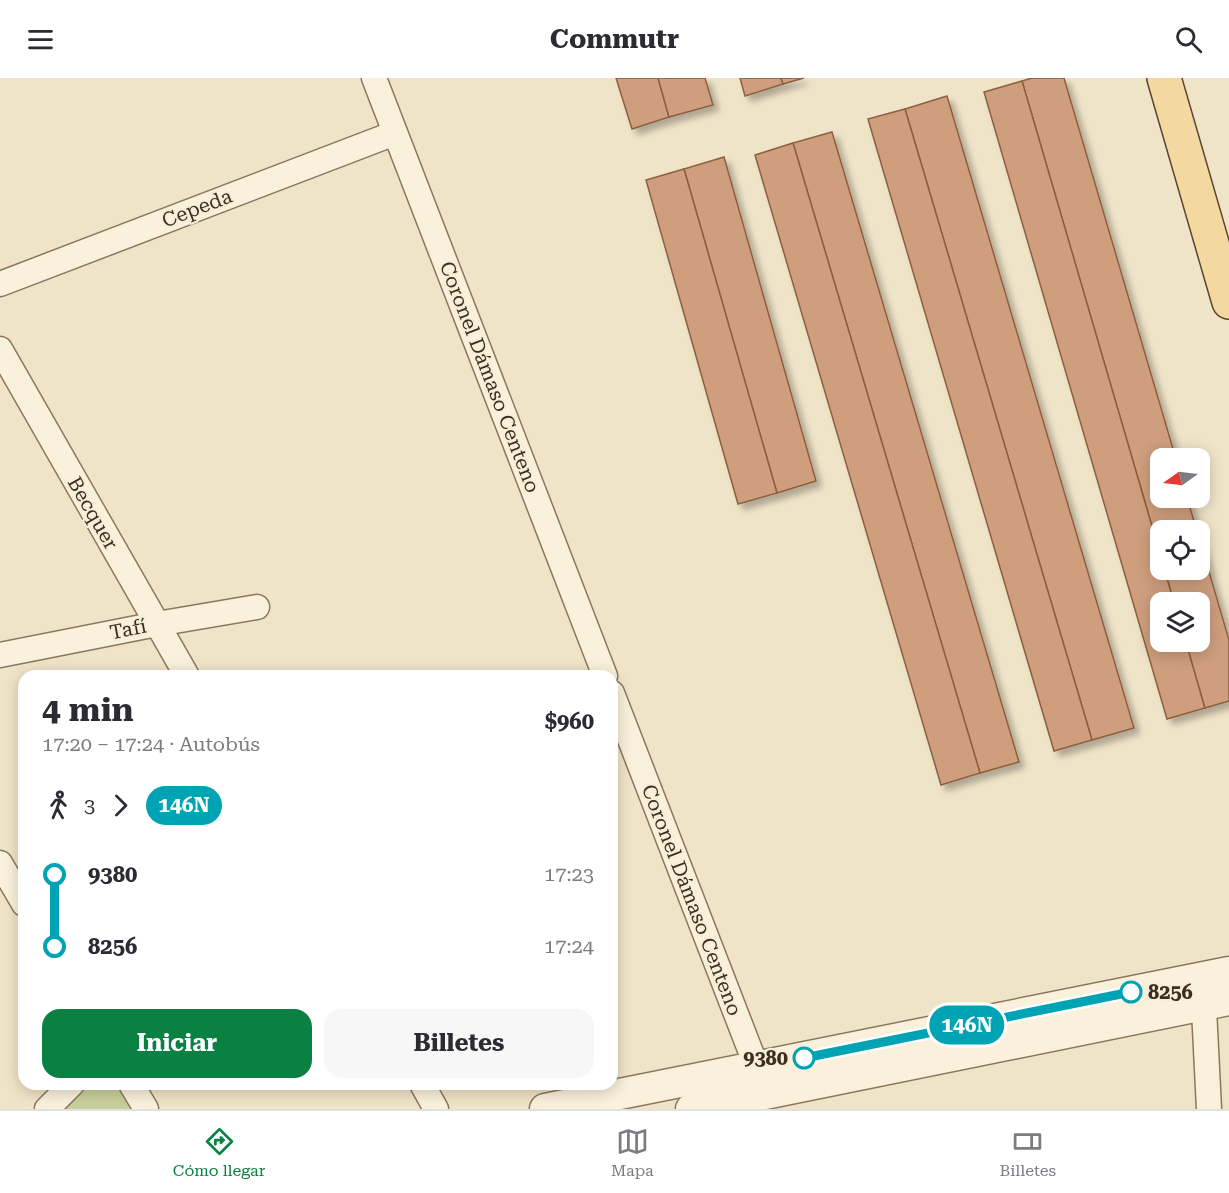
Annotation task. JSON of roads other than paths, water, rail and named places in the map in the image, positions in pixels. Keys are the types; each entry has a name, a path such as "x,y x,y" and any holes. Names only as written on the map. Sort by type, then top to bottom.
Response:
{"main road":[{"path":"1164,78 1229,302"}],"street":[{"name":"Coronel Dámaso Centeno","path":"374,78 603,670"},
{"name":"Cepeda","path":"0,284 395,133"},
{"name":"Becquer","path":"0,349 184,670"},
{"name":"Tafí","path":"0,655 257,607"},
{"name":"Coronel Dámaso Centeno","path":"618,709 758,1091"},
{"path":"0,863 18,894"},
{"path":"691,1109 758,1091 1216,989 1209,1109"},
{"path":"47,1109 66,1090"},
{"path":"135,1090 146,1109"},
{"path":"425,1090 436,1109"},
{"path":"545,1109 758,1091"}],"place":[{"name":"8256","path":"1131,992"},
{"name":"9380","path":"804,1058"}]}
